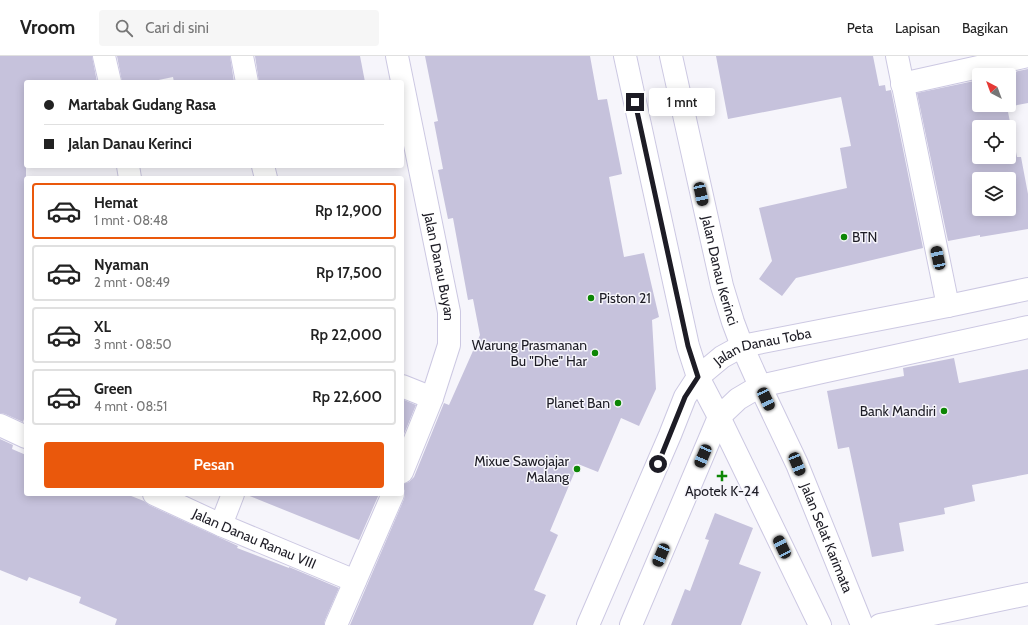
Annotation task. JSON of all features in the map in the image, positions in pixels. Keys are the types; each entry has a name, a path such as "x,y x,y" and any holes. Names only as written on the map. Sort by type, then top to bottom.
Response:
{"street":[{"path":"104,56 110,80"},
{"path":"242,56 247,80"},
{"name":"Jalan Danau Buyan","path":"397,56 402,80"},
{"path":"625,56 688,346 698,377 820,625"},
{"name":"Jalan Danau Kerinci","path":"671,56 722,286 732,322 760,386"},
{"path":"896,56 948,306"},
{"path":"902,84 1028,56"},
{"name":"Jalan Danau Buyan","path":"404,90 450,312 449,345 432,398 404,467"},
{"name":"Jalan Danau Toba","path":"588,625 685,397 698,377 722,357 742,346 1028,289"},
{"path":"631,625 719,417 738,399 760,386 1028,327"},
{"name":"Jalan Selat Karimata","path":"760,386 797,464 862,625"},
{"path":"404,387 432,398"},
{"path":"0,425 24,436"},
{"name":"Jalan Danau Ranau VIII","path":"158,496 221,525 355,581"},
{"path":"221,525 232,496"},
{"path":"336,625 391,496"},
{"path":"880,625 909,622 1028,594"}],"building":[{"path":"0,56 92,56 97,80 24,80 24,168 26,168 26,176 24,176 24,419 23,422 0,413"},
{"path":"117,56 230,56 234,80 174,80 173,77 159,80 122,80"},
{"path":"255,56 360,56 365,80 259,80"},
{"path":"425,56 590,56 598,100 607,99 622,174 609,177 624,257 644,253 659,317 652,320 656,389 639,426 621,418 598,472 578,464 550,531 558,535 534,590 546,595 533,625 350,625 404,499 404,483 409,482 414,477 444,403 449,405 480,335 473,299 468,300 453,218 448,219 438,170 443,169 434,122 438,121"},
{"path":"716,56 873,56 879,86 885,85 886,91 891,90 923,248 796,278 782,296 759,279 772,261 759,208 847,188 840,148 851,146 841,97 728,119"},
{"path":"1028,69 1028,103 1016,105 1016,72"},
{"path":"972,81 972,112 1008,112 1010,120 972,120 972,164 1016,164 1016,152 1017,157 1021,157 1028,194 1028,229 948,241 917,93"},
{"path":"954,358 959,383 1028,369 1028,474 972,485 975,501 944,508 945,514 899,523 904,551 872,557 849,447 838,449 827,391 904,376 903,368"},
{"path":"404,400 416,405 404,434"},
{"path":"0,439 13,445 12,449 24,454 24,496 131,496 238,546 237,548 289,567 339,588 324,625 115,625 117,619 79,603 81,597 29,577 27,581 0,570"},
{"path":"249,496 378,496 359,540"},
{"path":"715,513 753,528 739,564 761,572 741,625 671,625 685,589 690,591 709,540 705,539"}],"place":[{"name":"BTN","path":"844,237"},
{"name":"Piston 21","path":"591,298"},
{"name":"Warung Prasmanan Bu \"Dhe\" Har","path":"595,353"},
{"name":"Planet Ban","path":"618,403"},
{"name":"Bank Mandiri","path":"944,411"},
{"name":"Mixue Sawojajar Malang","path":"577,469"},
{"name":"Apotek K-24","path":"722,476"}],"route":[{"path":"635,102 688,346 698,377 685,397 658,464"}]}
